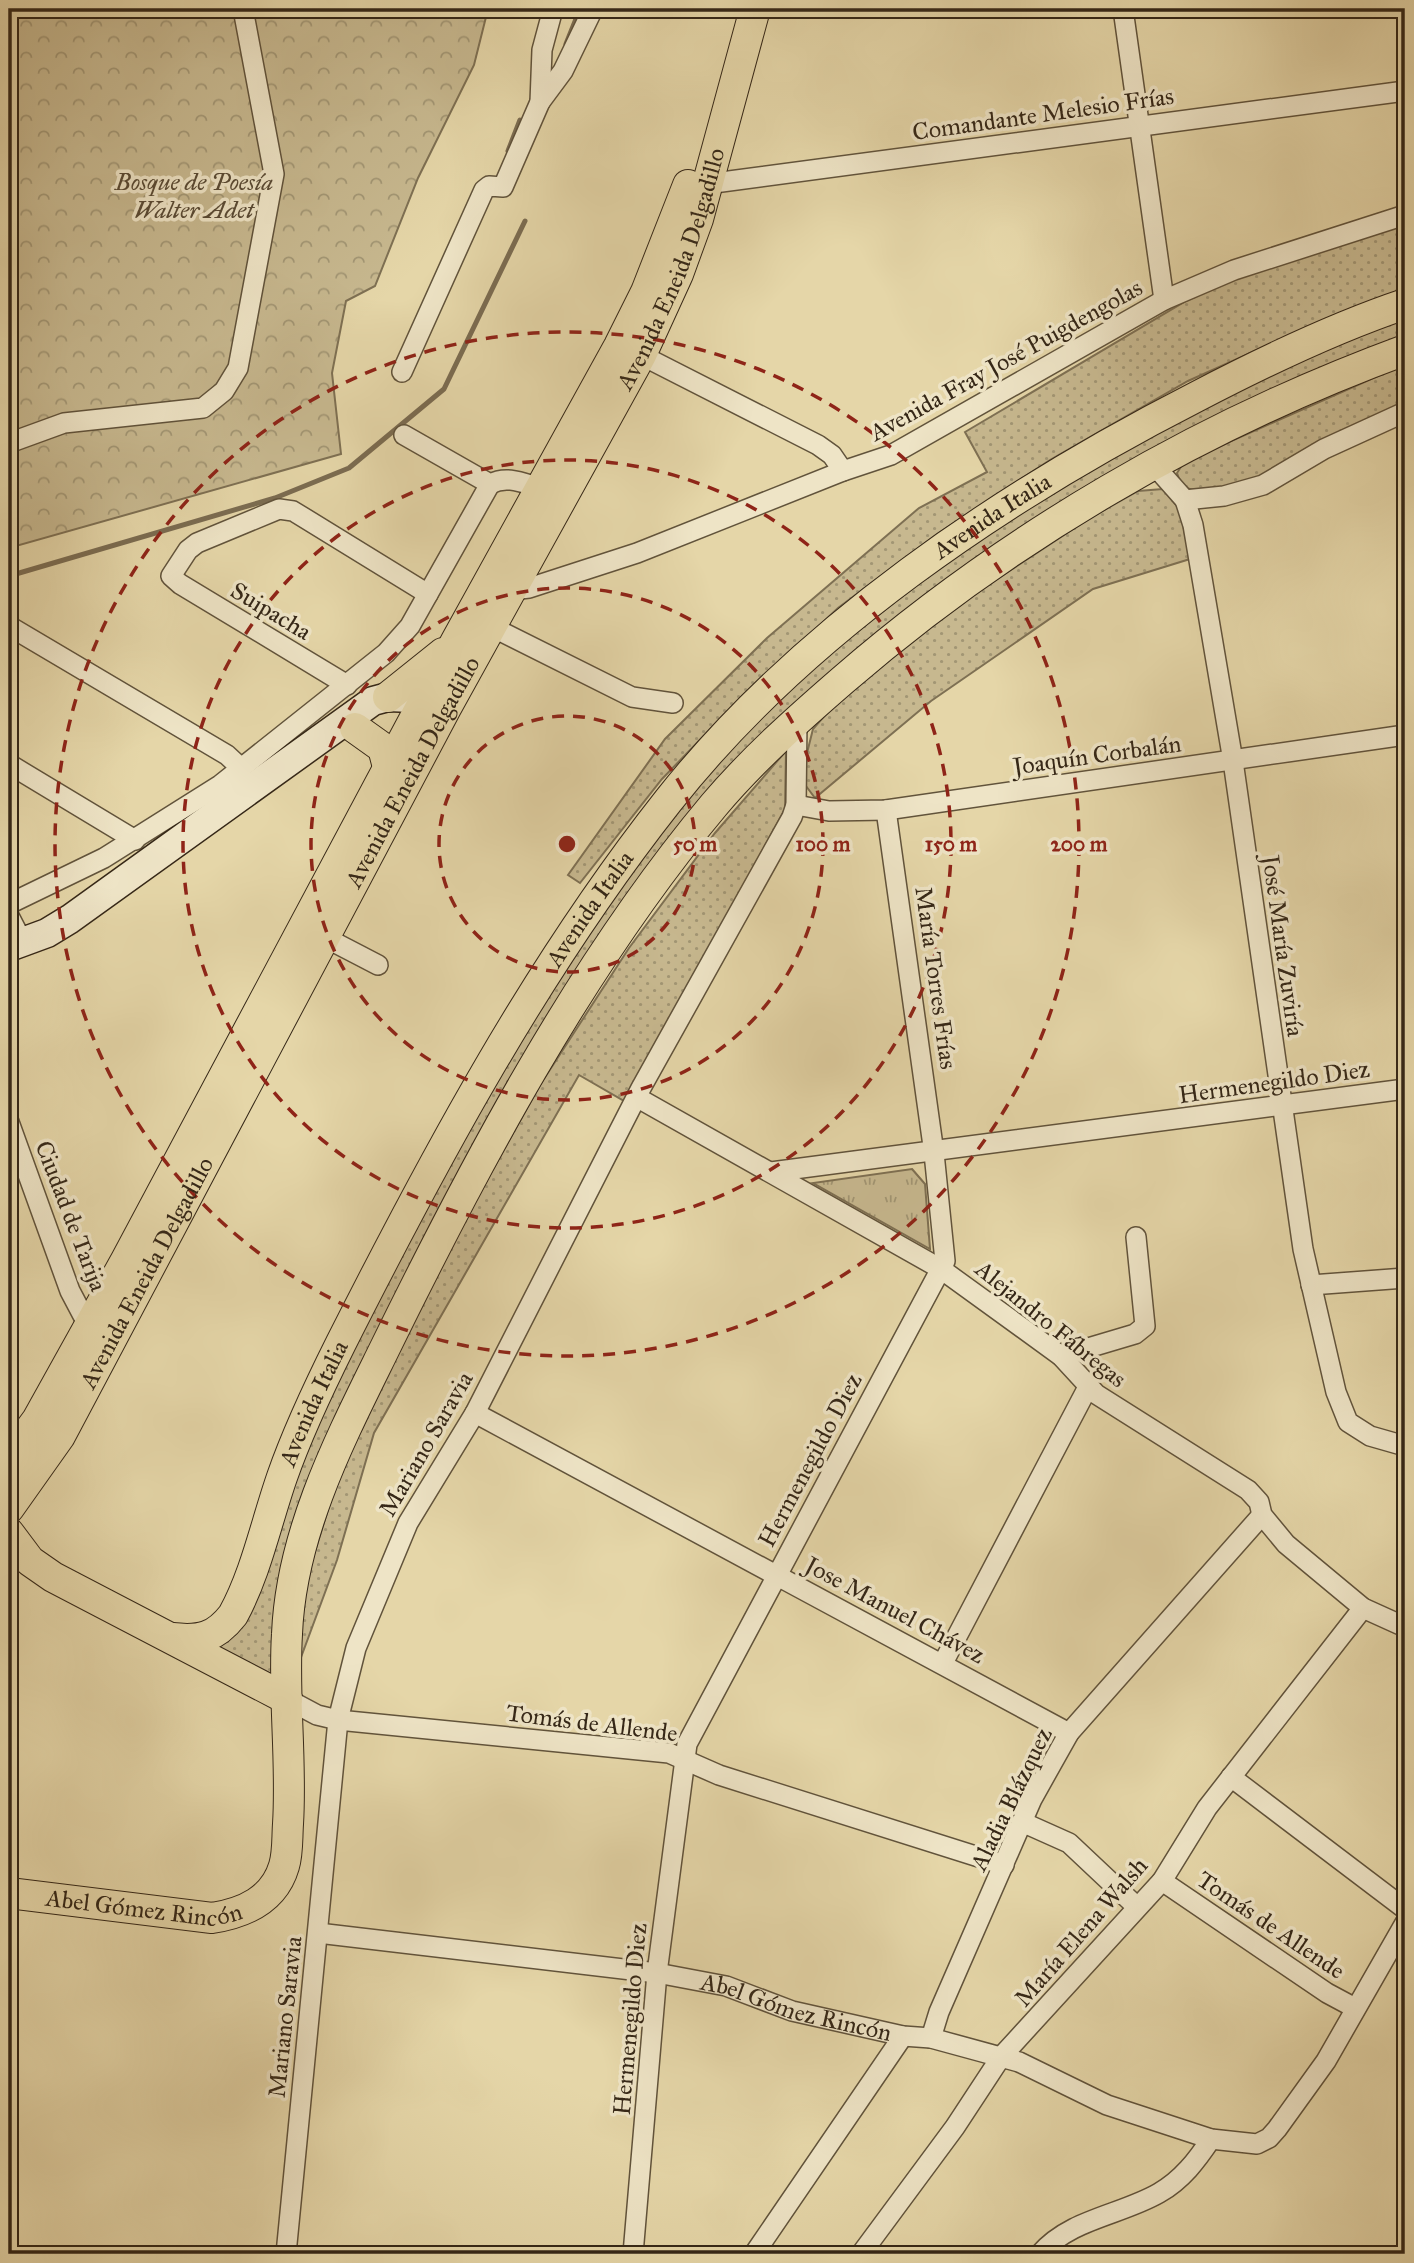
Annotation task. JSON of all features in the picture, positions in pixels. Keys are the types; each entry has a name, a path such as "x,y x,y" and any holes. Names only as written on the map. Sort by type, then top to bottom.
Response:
{"main road":[{"name":"Avenida Eneida Delgadillo","path":"472,628 512,590 640,355 678,274 736,9"},
{"name":"Avenida Eneida Delgadillo","path":"9,1508 60,1436 326,938 472,628 541,488 646,292 697,184 755,9"},
{"name":"Avenida Italia","path":"172,1638 203,1639 213,1635 233,1615 305,1418 462,1117 562,946 670,799 736,724 872,604 1003,507 1125,434 1233,377 1330,333 1405,304"},
{"name":"Avenida Italia","path":"270,1890 283,1868 286,1851 290,1797 288,1610 306,1528 361,1396 456,1209 545,1051 637,909 712,808 797,720 870,656 971,578 1024,541 1153,464 1263,410 1405,350"},
{"path":"16,945 70,919 345,729 373,701 388,697 472,628"},
{"path":"388,697 432,712"},
{"name":"Avenida Eneida Delgadillo","path":"9,1458 37,1420 89,1327 389,771 432,712"},
{"path":"345,729 383,718 432,712"},
{"path":"345,729 383,748 389,771"},
{"path":"9,1534 30,1561 53,1577 287,1699"},
{"name":"Abel Gómez Rincón","path":"9,1893 212,1918 258,1904 270,1890"}],"street":[{"path":"9,443 64,423 192,411 214,401 233,381 238,368 274,174 243,9"},
{"path":"540,102 542,50 553,9"},
{"path":"402,372 484,190 489,186 503,187 540,102 563,71 593,9"},
{"path":"1123,9 1164,300"},
{"name":"Comandante Melesio Frías","path":"697,184 1405,91"},
{"name":"Avenida Fray José Puigdengolas","path":"512,590 529,589 637,553 908,448 1164,300 1234,270 1405,215"},
{"path":"640,355 818,445 832,455 844,471"},
{"path":"1185,500 1224,496 1263,485 1324,449 1405,412"},
{"path":"404,435 490,484"},
{"name":"José María Zuviría","path":"1153,464 1185,500 1193,525 1233,761 1281,1106 1311,1285 1342,1413 1361,1432 1405,1446"},
{"path":"9,904 104,859 241,768 400,640 490,484 499,479 514,480 541,488"},
{"name":"Suipacha","path":"347,685 171,576 188,550 197,543 279,509 293,511 428,594"},
{"path":"9,626 227,755 241,768"},
{"path":"472,628 632,697 673,703"},
{"name":"Mariano Saravia","path":"286,2254 338,1720 356,1647 398,1543 475,1413 638,1098 796,805 797,720"},
{"name":"Joaquín Corbalán","path":"796,805 829,811 886,810 1405,735"},
{"path":"9,764 135,840"},
{"name":"María Torres Frías","path":"886,810 934,1153"},
{"path":"9,916 16,945"},
{"path":"326,938 378,965"},
{"name":"Hermenegildo Diez","path":"633,2254 657,1973 683,1758 687,1744 776,1574 941,1269 945,1254 934,1153 1405,1089"},
{"name":"Alejandro Fábregas","path":"638,1098 941,1269 1061,1356 1088,1387 1248,1490 1259,1502 1262,1515 1286,1544 1363,1608 1405,1627"},
{"name":"Ciudad de Tarija","path":"9,1122 70,1291 89,1327"},
{"path":"771,1172 934,1153"},
{"path":"1061,1356 1135,1334 1145,1326 1136,1237"},
{"path":"1311,1285 1405,1278"},
{"path":"943,1663 1088,1387"},
{"name":"Jose Manuel Chávez","path":"475,1413 1069,1733"},
{"name":"Aladia Blázquez","path":"930,2038 1023,1822 1069,1733 1262,1515"},
{"name":"María Elena Walsh","path":"861,2254 955,2127 1001,2057 1034,2025 1161,1881 1207,1808 1363,1608"},
{"name":"Tomás de Allende","path":"287,1699 317,1715 338,1720 670,1753 719,1775 1004,1865"},
{"path":"1231,1777 1405,1909"},
{"path":"1023,1822 1069,1843 1136,1907"},
{"name":"Tomás de Allende","path":"1161,1881 1355,2008"},
{"path":"1355,2008 1405,1923"},
{"name":"Abel Gómez Rincón","path":"318,1933 657,1973 726,1986 792,2011 903,2036 930,2038 1001,2057 1044,2072 1131,2114 1211,2138 1257,2144 1269,2138 1277,2129 1326,2061 1355,2008"},
{"path":"754,2254 903,2036"},
{"path":"1040,2254 1068,2231 1159,2193 1191,2167 1211,2138"}],"green space":[{"name":"Bosque de Poesía Walter Adet","path":"9,9 488,9 474,65 418,178 375,286 346,301 332,373 341,454 9,548"},
{"path":"1405,223 1405,290 1322,321 1188,381 1050,460 937,534 838,608 724,715 662,779 580,883 568,875 665,739 767,638 919,508 987,472 965,432 1186,301 1254,268"},
{"path":"1405,315 1405,337 987,555 652,870 334,1424 278,1682 205,1644 435,1177 639,848 777,694 986,531 1225,390"},
{"path":"1405,364 1405,406 1258,477 1208,491 1182,487 1177,473 1184,462"},
{"path":"1163,489 1180,510 1190,559 1093,589 931,701 815,798 806,786 806,757 813,729 841,697 968,598 1090,518 1138,491"},
{"path":"786,751 785,809 626,1102 579,1075 374,1433 337,1560 293,1679 298,1606 337,1481 438,1268 540,1085 629,948 715,833"},
{"path":"912,1169 925,1184 930,1249 813,1183"}],"waterway":[{"path":"566,44 580,9"},
{"path":"508,151 520,120"},
{"path":"9,576 275,498 349,468 444,389 525,221"}]}
